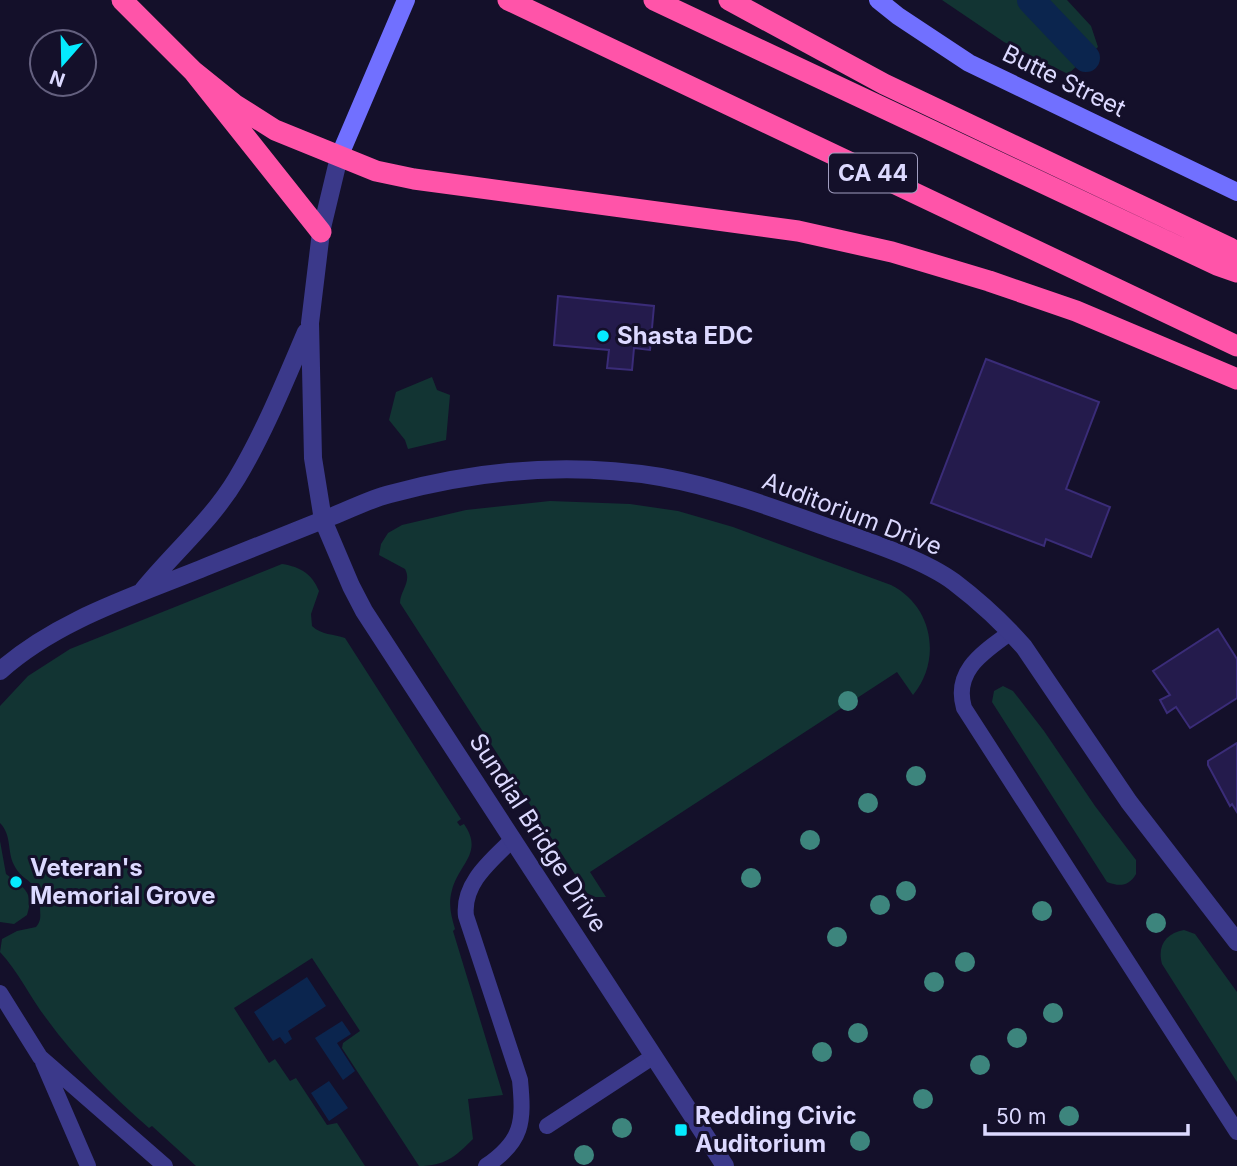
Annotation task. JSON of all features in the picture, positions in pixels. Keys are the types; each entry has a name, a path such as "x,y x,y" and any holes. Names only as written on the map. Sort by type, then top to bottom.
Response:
{"highway":[{"path":"122,0 193,71 234,104 275,130 376,171 414,179 798,231 892,252 1076,311 1237,379"},
{"name":"CA 44","path":"508,0 1237,345"},
{"name":"CA 44","path":"654,0 1217,265 1237,272"},
{"path":"729,0 884,84 1160,213 1237,254"},
{"path":"193,71 321,232"}],"main road":[{"name":"Sundial Bridge Drive","path":"339,156 406,0"},
{"name":"Butte Street","path":"878,0 969,63 1237,192"}],"street":[{"name":"Sundial Bridge Drive","path":"339,156 321,232 310,323 313,458 323,520 364,611 725,1166"},
{"name":"Sundial Bridge Drive","path":"141,593 236,480 283,386 310,323"},
{"name":"Auditorium Drive","path":"323,520 387,494 478,476 524,470 574,468 660,477 759,502 909,559 954,582 1011,632 1035,662 1129,802 1237,942"},
{"name":"Sundial Bridge Drive","path":"0,671 48,636 141,593 323,520"}],"lane":[{"path":"1011,632 974,660 967,670 962,686 964,708 1237,1132"},
{"path":"486,1166 507,1150 516,1136 522,1118 520,1080 465,909 468,890 483,869 513,839"},
{"path":"0,993 40,1057 88,1166"},
{"path":"547,1126 654,1056"},
{"path":"40,1057 165,1166"}],"green space":[{"path":"942,0 1067,0 1091,26 1098,47 1068,74 1004,42"},
{"path":"432,377 437,390 450,395 446,440 408,449 405,440 389,420 396,392"},
{"path":"550,501 630,504 678,511 733,527 891,585 905,594 916,606 929,635 928,666 922,681 913,695 897,672 590,872 606,897 595,897 587,893 400,603 407,578 405,569 379,555 381,544 388,533 402,525 466,510"},
{"path":"282,564 300,569 313,580 319,591 311,614 312,626 323,633 345,638 461,819 457,822 460,826 464,824 470,834 471,851 455,881 450,910 455,929 453,931 503,1095 468,1099 473,1139 455,1155 436,1164 419,1166 342,1048 343,1043 360,1031 312,958 234,1008 269,1063 275,1059 290,1081 296,1078 327,1125 337,1123 365,1166 196,1166 152,1126 149,1128 82,1062 57,1033 0,952 2,939 17,931 36,927 40,915 36,890 14,865 8,838 0,823 0,706 28,676 70,649"},
{"path":"1003,686 1013,691 1044,731 1136,860 1136,874 1127,883 1116,885 1107,882 992,702 994,691"},
{"path":"0,841 6,874 26,890 29,900 27,915 14,924 0,922"},
{"path":"1184,930 1195,934 1237,992 1237,1082 1162,964 1164,941 1172,934"}],"water":[{"path":"307,977 326,1006 288,1031 292,1039 285,1044 280,1037 273,1041 254,1012"},
{"path":"342,1021 351,1034 337,1043 355,1071 343,1080 315,1038"},
{"path":"329,1081 348,1108 329,1121 311,1093"}],"building":[{"name":"Shasta EDC","path":"558,296 654,306 650,350 634,348 632,370 607,368 609,350 554,345"},
{"path":"986,359 1099,402 1066,489 1110,507 1091,557 1046,539 1044,546 931,503"},
{"path":"1218,629 1237,659 1237,698 1190,728 1176,707 1167,713 1160,700 1170,695 1153,671"},
{"path":"1237,743 1237,812 1232,804 1230,806 1208,761"}],"waterway":[{"path":"1031,0 1086,58"}],"place":[{"name":"Shasta EDC","path":"603,336"},
{"name":"Veteran's Memorial Grove","path":"16,882"},
{"name":"Redding Civic Auditorium","path":"681,1130"}]}
